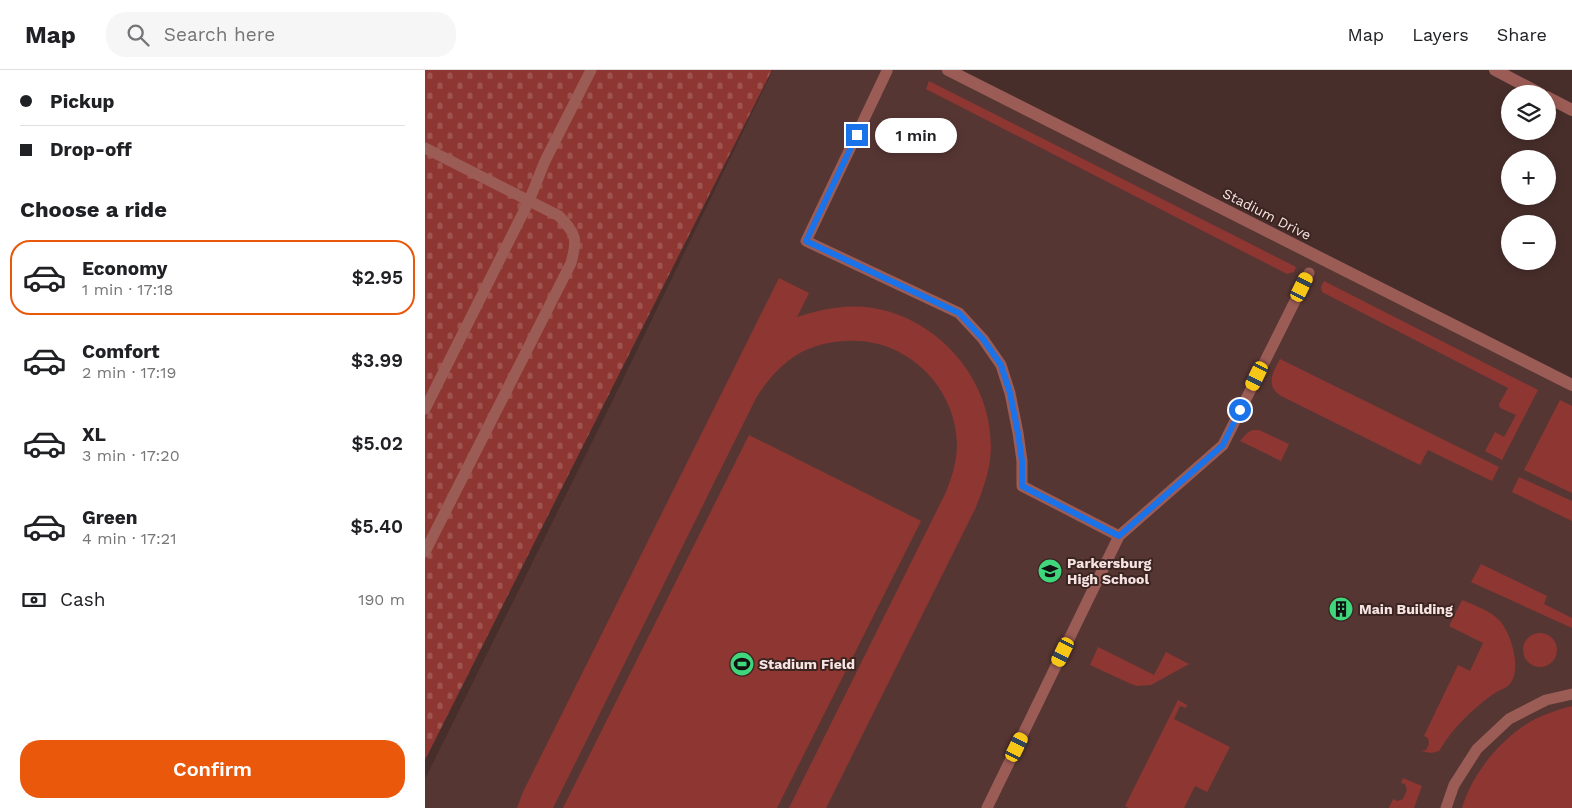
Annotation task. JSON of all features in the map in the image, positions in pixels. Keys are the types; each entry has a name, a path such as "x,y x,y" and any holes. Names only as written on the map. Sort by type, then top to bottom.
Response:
{"street":[{"name":"Stadium Drive","path":"948,70 1572,385"},
{"path":"1495,70 1524,85"},
{"path":"1556,102 1572,110"}],"lane":[{"path":"425,409 529,201 545,161 591,70"},
{"path":"887,71 806,241 959,313 983,339 1001,365 1010,393 1018,433 1022,461 1022,486 1119,536"},
{"path":"425,148 559,216 573,230 576,245 571,262 425,552"},
{"path":"987,808 1119,536 1223,445 1309,274"},
{"path":"1447,808 1454,785 1477,749 1509,719 1546,700 1572,694"}],"shaded area":[{"name":"Parkersburg High School","path":"773,70 948,70 1572,385 1572,808 425,808 425,779 609,408"}],"green space":[{"path":"425,70 772,70 425,760"},
{"path":"929,81 1296,267 1294,272 1287,274 926,89"},
{"path":"779,278 809,293 797,317 844,307 873,308 899,315 924,328 945,344 963,364 977,387 987,413 991,439 989,467 976,507 826,808 789,808 946,492 954,469 957,444 954,422 947,402 937,384 923,368 906,356 887,347 867,342 845,341 815,346 794,356 775,373 756,398 553,808 517,808 523,792"},
{"path":"1324,281 1538,390 1502,460 1485,451 1495,432 1504,437 1516,415 1500,408 1499,404 1508,388 1322,292 1321,287"},
{"path":"1280,359 1499,467 1492,481 1428,450 1420,465 1281,396 1273,388 1272,383 1273,374"},
{"path":"1560,400 1572,406 1572,493 1524,470"},
{"path":"1252,430 1259,430 1289,444 1281,461 1240,441"},
{"name":"Stadium Field","path":"749,435 921,521 777,808 563,808"},
{"path":"1519,477 1572,501 1572,521 1512,492"},
{"path":"1481,564 1547,596 1544,604 1572,618 1572,628 1471,582"},
{"path":"1462,600 1491,613 1499,620 1508,633 1515,661 1513,679 1509,685 1484,701 1469,714 1450,735 1439,751 1431,753 1421,751 1426,750 1429,744 1428,738 1424,736 1458,665 1470,671 1483,643 1449,626"},
{"path":"1540,633 1552,638 1557,650 1552,662 1540,667 1528,662 1523,650 1528,638"},
{"path":"1098,647 1154,675 1166,652 1189,664 1151,685 1137,686 1090,665"},
{"path":"1178,700 1187,705 1186,708 1180,706 1174,719 1230,747 1207,792 1195,786 1184,808 1129,808 1125,806"},
{"path":"1572,706 1572,808 1462,808 1473,782 1500,745 1523,726 1535,719"},
{"path":"1403,778 1422,786 1414,808 1389,808 1393,799 1397,801 1403,799 1407,790 1405,784 1401,783"}],"place":[{"name":"Parkersburg High School","path":"1050,571"},
{"name":"Main Building","path":"1341,609"},
{"name":"Stadium Field","path":"742,664"}],"route":[{"path":"857,135 806,241 959,313 983,339 1001,365 1010,393 1022,461 1022,486 1119,536 1223,445 1240,410"}]}
